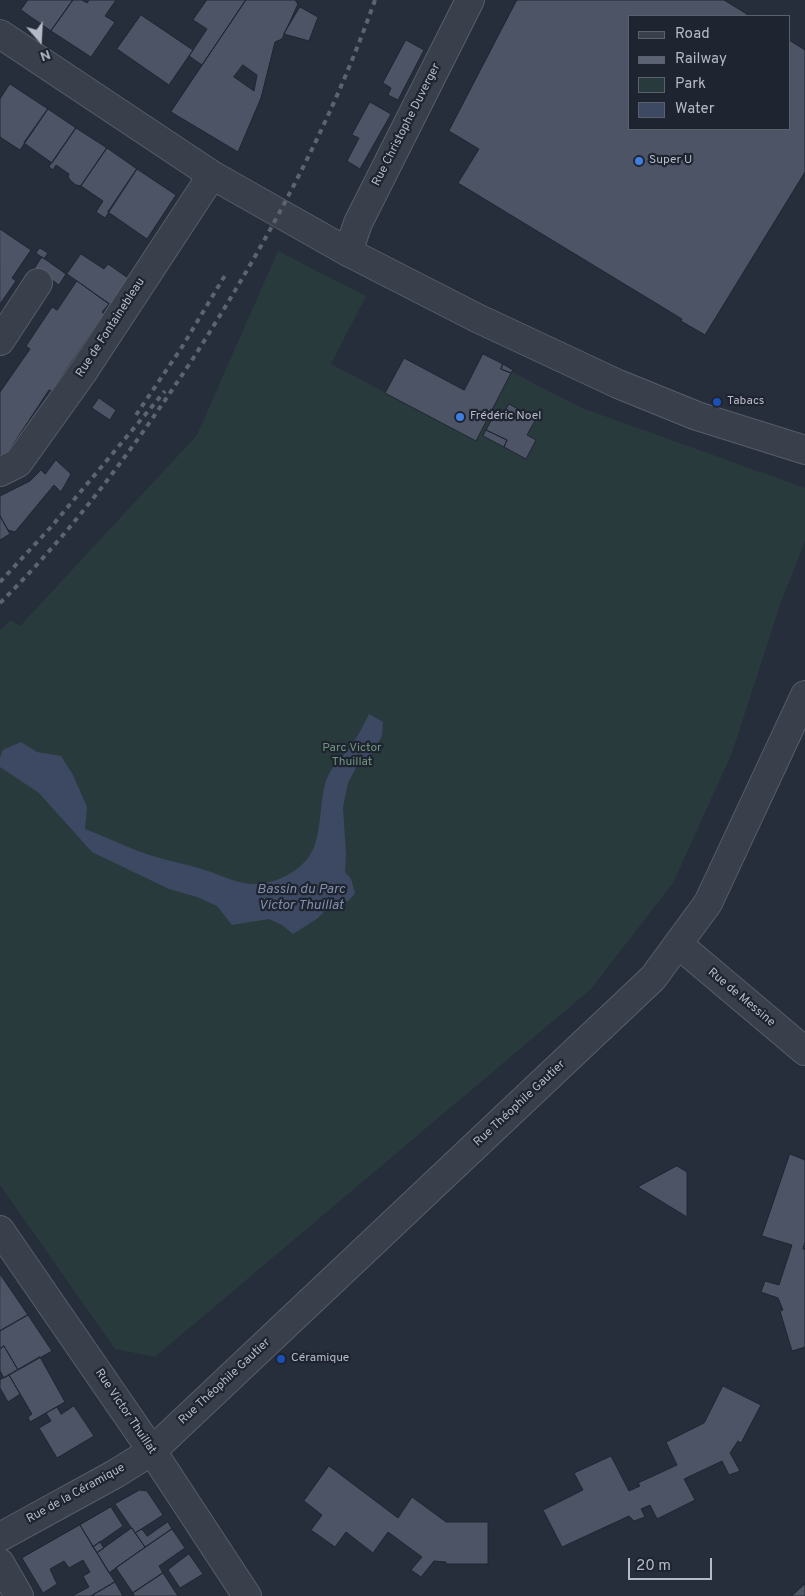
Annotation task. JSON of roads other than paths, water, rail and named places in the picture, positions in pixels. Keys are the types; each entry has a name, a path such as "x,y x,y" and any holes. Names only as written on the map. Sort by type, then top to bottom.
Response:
{"street":[{"name":"Rue Christophe Duverger","path":"348,252 358,223 470,0"},
{"path":"0,34 212,175 348,252 477,318 618,384 697,416 805,450"},
{"name":"Rue de Fontainebleau","path":"0,472 18,463 83,372 212,175"},
{"path":"0,341 38,284"},
{"name":"Rue Théophile Gautier","path":"152,1451 653,978 708,903 805,695"},
{"name":"Rue de Messine","path":"678,944 805,1051"},
{"name":"Rue Victor Thuillat","path":"0,1230 152,1451 248,1596"},
{"name":"Rue de la Céramique","path":"0,1536 116,1474 152,1451"},
{"path":"0,1563 19,1596"}],"water":[{"name":"Bassin du Parc Victor Thuillat","path":"369,714 383,722 382,736 372,754 357,766 348,783 343,807 346,855 345,872 351,879 355,893 345,903 332,903 318,918 293,934 282,925 269,919 232,925 217,906 197,897 169,889 92,852 39,793 0,767 0,758 3,750 21,742 37,752 61,756 73,775 87,807 85,829 138,851 237,881 249,884 270,882 293,872 310,855 317,839 324,790 328,776 356,739"}],"railway":[{"path":"0,603 54,546 127,454 172,390 221,314 295,184 338,93 375,0"},
{"path":"136,415 182,347 227,272"},
{"path":"0,582 51,527 165,391"}],"place":[{"name":"Super U","path":"639,161"},
{"name":"Tabacs","path":"717,402"},
{"name":"Frédéric Noel","path":"460,417"},
{"name":"Céramique","path":"281,1359"}],"park label":[{"name":"Parc Victor Thuillat","path":"352,756"}]}
